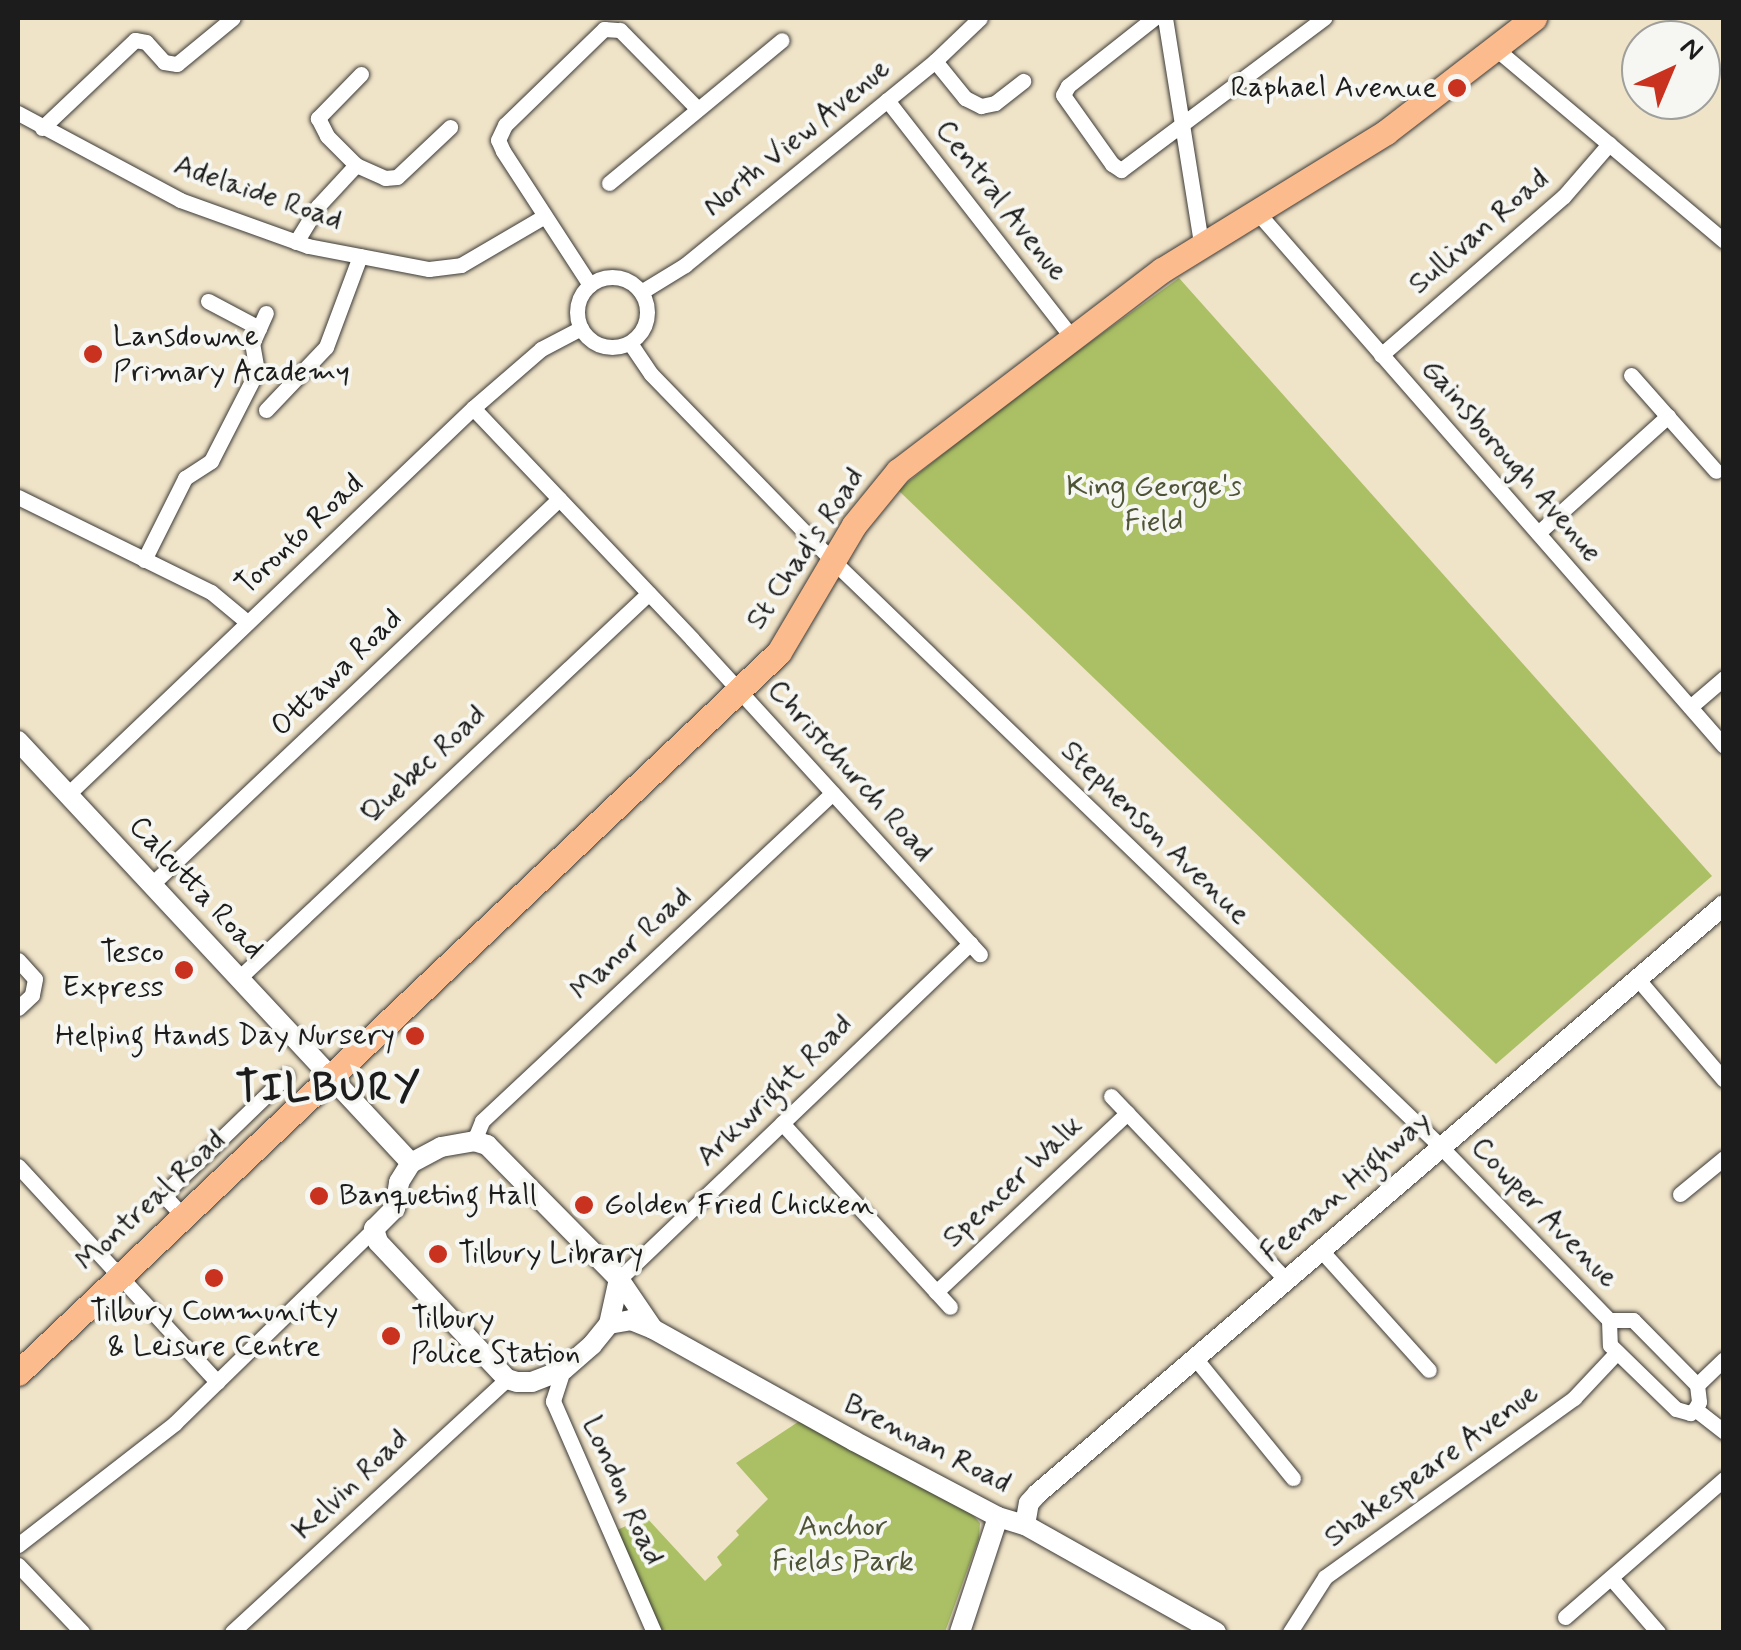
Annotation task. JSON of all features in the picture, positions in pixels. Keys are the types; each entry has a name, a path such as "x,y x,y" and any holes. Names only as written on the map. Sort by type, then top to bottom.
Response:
{"main road":[{"name":"St Chad's Road","path":"330,1076 779,652 872,500 898,471 1071,336 1201,243 1386,132 1534,18"},
{"name":"Montreal Road","path":"18,1373 330,1076"}],"street":[{"path":"42,128 135,40 146,42 164,62 177,64 233,18"},
{"name":"North View Avenue","path":"642,292 685,265 935,61 980,18"},
{"path":"1154,18 1068,86 1065,102 1121,170 1324,18"},
{"path":"1165,18 1201,243"},
{"path":"590,285 498,140 505,126 590,37 604,29 620,30 697,108"},
{"path":"609,182 782,40"},
{"path":"1495,48 1724,242"},
{"path":"935,61 965,98 981,106 995,103 1023,81"},
{"path":"361,74 318,118 327,136 356,165 385,178 397,178 450,127"},
{"name":"Central Avenue","path":"887,100 1071,336"},
{"name":"Adelaide Road","path":"18,112 180,200 296,242 360,256 429,269 461,265 543,216"},
{"name":"Sullivan Road","path":"1381,355 1564,196 1609,144"},
{"path":"296,242 318,206 356,165"},
{"name":"Gainsborough Avenue","path":"1257,212 1724,746"},
{"path":"266,410 326,347 360,256"},
{"path":"620,278 642,292 648,317 630,343 610,348 598,345 581,328 578,306 590,285 620,278"},
{"path":"144,560 185,478 211,461 256,370 252,344 263,321 208,301"},
{"name":"Toronto Road","path":"67,795 474,408 541,349 581,328"},
{"name":"Stephenson Avenue","path":"630,343 651,374 833,561 1439,1145"},
{"path":"1631,375 1716,471"},
{"name":"Christchurch Road","path":"474,408 740,691 974,949"},
{"path":"1538,533 1668,416"},
{"path":"18,497 211,592 247,622"},
{"name":"Ottawa Road","path":"152,885 559,499"},
{"name":"Quebec Road","path":"239,978 649,593"},
{"path":"1690,708 1724,678"},
{"name":"Calcutta Road","path":"18,741 410,1162"},
{"name":"Manor Road","path":"474,1140 482,1121 832,793"},
{"name":"Feenan Highway","path":"1025,1524 1032,1498 1318,1248 1724,905"},
{"name":"Arkwright Road","path":"619,1278 782,1122 974,949"},
{"path":"18,960 35,978 32,995 18,1008"},
{"path":"1636,978 1724,1080"},
{"path":"183,1216 168,1199 168,1189 286,1076"},
{"name":"Spencer Walk","path":"1111,1096 1285,1279"},
{"name":"Spencer Walk","path":"936,1292 1127,1113"},
{"name":"Spencer Walk","path":"782,1122 950,1308"},
{"path":"18,1545 175,1423 395,1208 399,1182 410,1162 426,1152 474,1140 487,1145 619,1278 654,1329"},
{"name":"Cowper Avenue","path":"1439,1145 1609,1320 1633,1320 1697,1385"},
{"path":"1680,1194 1724,1158"},
{"path":"18,1166 216,1382"},
{"path":"374,1230 378,1242 516,1380 553,1401"},
{"path":"1318,1248 1429,1370"},
{"path":"516,1380 563,1370 608,1324 619,1278"},
{"name":"Brennan Road","path":"608,1324 631,1320 654,1329 998,1516 1025,1524 1208,1631"},
{"name":"Cowper Avenue","path":"1609,1320 1606,1336 1617,1352"},
{"path":"1617,1352 1676,1409 1690,1413 1700,1402 1697,1385 1724,1358"},
{"name":"Shakespeare Avenue","path":"1290,1632 1325,1577 1574,1398 1617,1352"},
{"path":"1194,1358 1293,1478"},
{"name":"London Road","path":"563,1370 553,1401 654,1632"},
{"name":"Kelvin Road","path":"232,1632 516,1380"},
{"path":"1695,1409 1724,1432"},
{"path":"1566,1618 1724,1479"},
{"path":"960,1632 998,1516"},
{"path":"18,1566 82,1632"},
{"path":"1611,1578 1658,1632"}],"green space":[{"name":"King George's Field","path":"1179,278 1712,876 1496,1064 898,490 1014,397"},
{"name":"Anchor Fields Park","path":"801,1420 971,1513 980,1523 979,1538 945,1632 661,1632 617,1530 646,1517 705,1581 722,1565 717,1557 739,1535 736,1531 768,1499 736,1463"}],"place":[{"name":"Raphael Avenue","path":"1457,88"},
{"name":"Lansdowne Primary Academy","path":"93,354"},
{"name":"Tesco Express","path":"184,970"},
{"name":"Helping Hands Day Nursery","path":"415,1036"},
{"name":"Banqueting Hall","path":"319,1196"},
{"name":"Golden Fried Chicken","path":"584,1205"},
{"name":"Tilbury Library","path":"438,1254"},
{"name":"Tilbury Community & Leisure Centre","path":"214,1278"},
{"name":"Tilbury Police Station","path":"391,1336"}],"district":[{"name":"TILBURY","path":"329,1089"}]}
